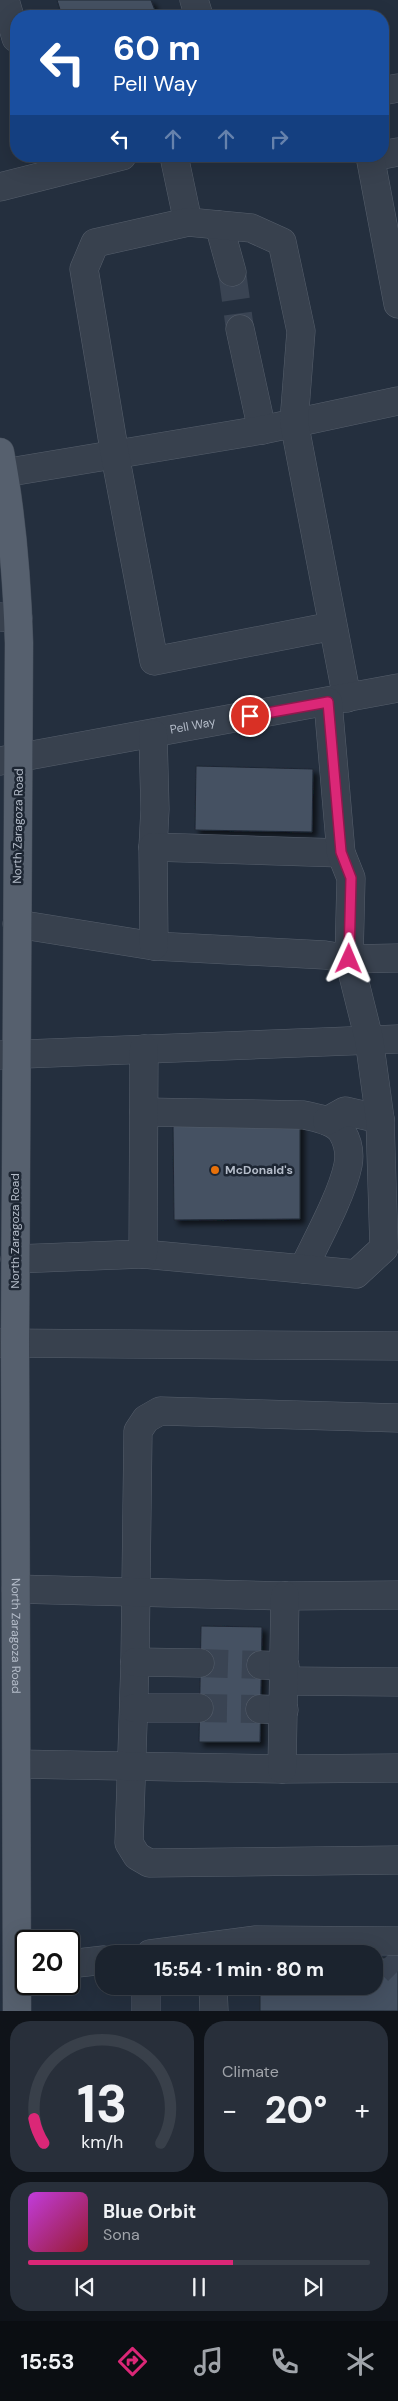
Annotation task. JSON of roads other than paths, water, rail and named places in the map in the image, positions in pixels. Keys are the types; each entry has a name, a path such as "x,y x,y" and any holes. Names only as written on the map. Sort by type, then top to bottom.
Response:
{"main road":[{"name":"North Zaragoza Road","path":"2,463 17,576 9,617 9,760 17,924 8,1054 15,1259 7,1343 16,1589 17,1764 8,1812 18,1930"},
{"name":"North Zaragoza Road","path":"17,2011 19,1995"}],"street":[{"path":"5,0 10,32"},
{"path":"0,187 55,164 72,162"},
{"path":"175,162 188,222"},
{"path":"376,162 398,304"},
{"path":"15,1259 143,1254 356,1274 384,1248 380,1120 369,1040 349,959 351,878 341,852 338,700 333,626 294,422 301,331 282,242 251,228 188,222 94,243 84,269 115,455 154,661 333,626"},
{"path":"219,225 232,272"},
{"path":"240,328 262,430"},
{"path":"2,463 115,455 262,430 398,401"},
{"name":"Pell Way","path":"9,760 398,688"},
{"path":"153,734 155,809 153,847 154,946"},
{"path":"153,847 341,852"},
{"path":"17,924 154,946 325,955 349,959 398,958"},
{"path":"8,1054 398,1039"},
{"path":"143,1254 144,1049"},
{"path":"327,1121 345,1111 380,1120"},
{"path":"144,1112 304,1115 327,1121 341,1130 348,1146 348,1165 335,1201 303,1269"},
{"path":"7,1343 398,1346"},
{"path":"398,1418 160,1411 146,1419 138,1431 137,1591 129,1843 137,1856 149,1863 398,1860"},
{"path":"16,1589 285,1596 398,1595"},
{"path":"282,1769 272,1709 285,1596"},
{"path":"135,1662 200,1663"},
{"path":"277,1671 398,1682"},
{"path":"134,1708 199,1708"},
{"path":"17,1764 132,1764 282,1769 398,1768"},
{"path":"234,1945 256,1940 363,1945"},
{"path":"80,1963 95,1961"},
{"path":"146,1995 146,2011"},
{"path":"213,1995 214,2011"}],"tunnel":[{"path":"232,272 240,329"},
{"path":"200,1663 261,1665"},
{"path":"199,1708 260,1709"},
{"path":"385,1958 398,1971"}],"place":[{"name":"McDonald's","path":"215,1170"}]}
